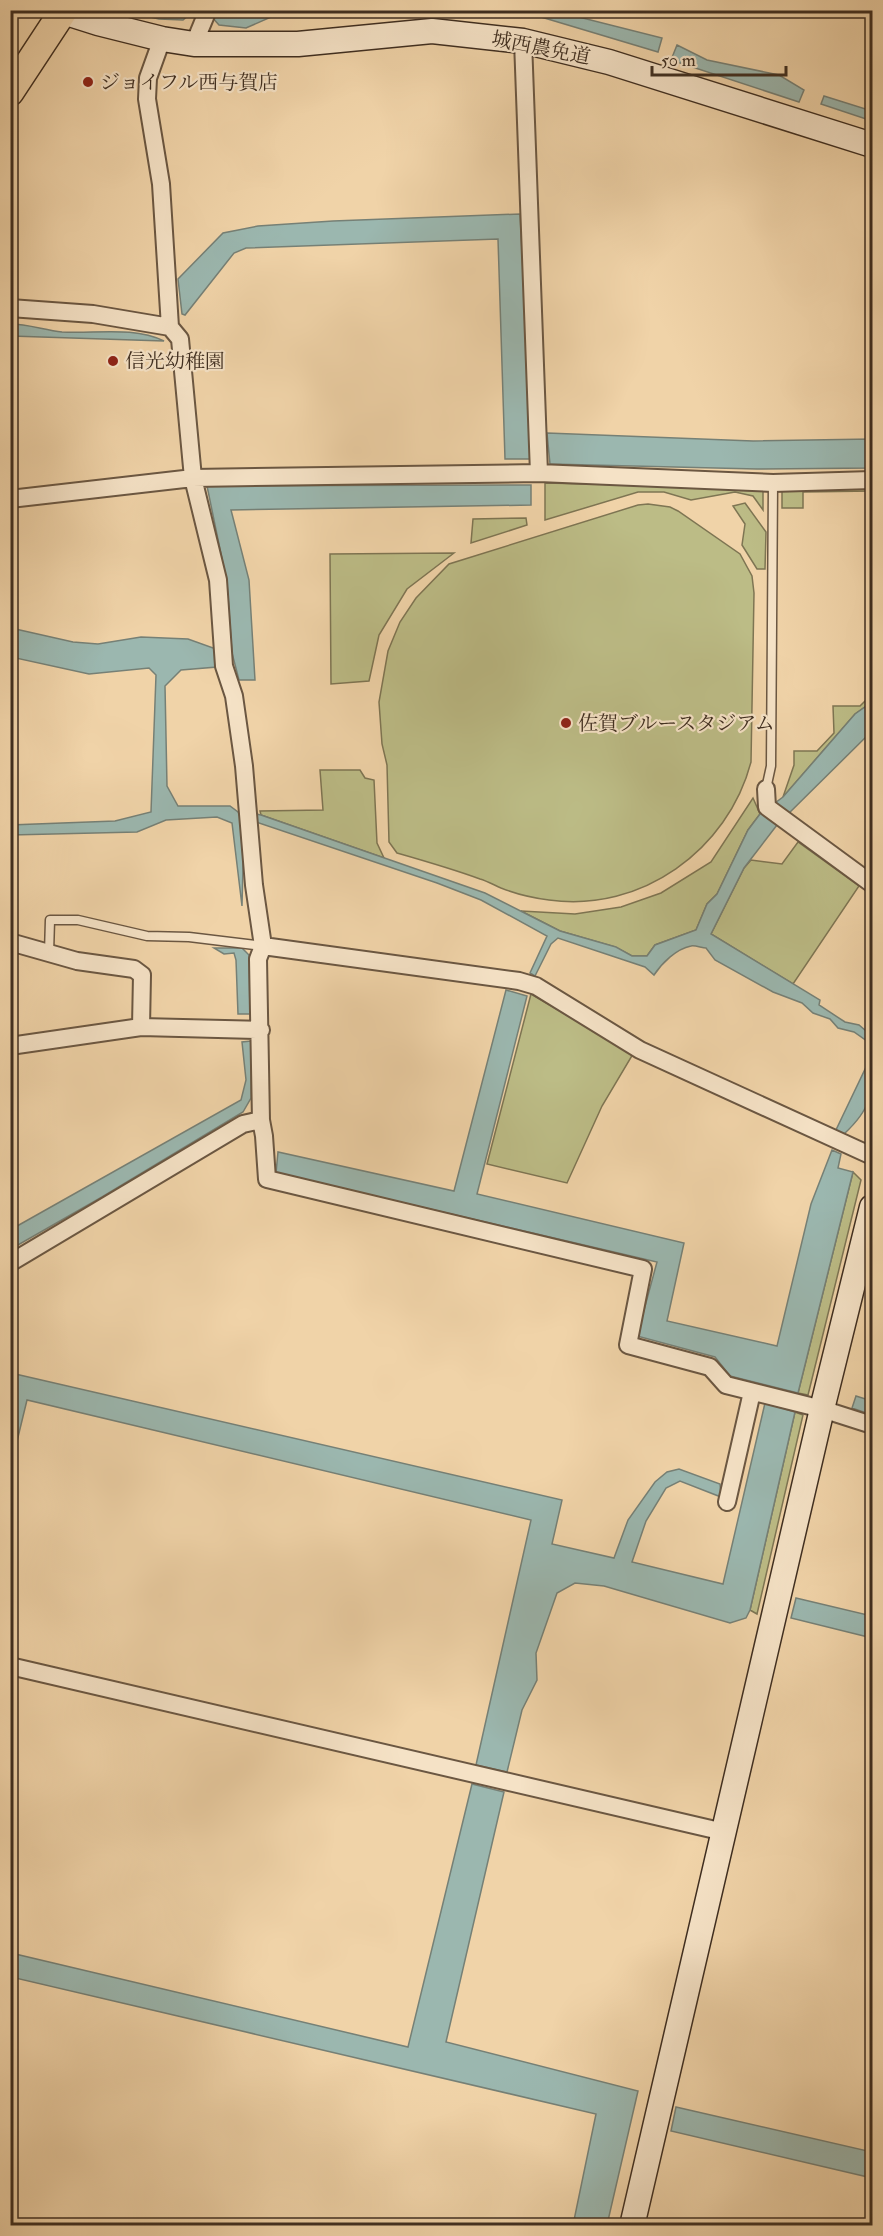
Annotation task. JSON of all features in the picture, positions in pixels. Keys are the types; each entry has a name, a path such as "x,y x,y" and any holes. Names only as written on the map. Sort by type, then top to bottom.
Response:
{"main road":[{"path":"10,92 61,11"}],"street":[{"path":"194,44 208,10"},
{"name":"城西農免道","path":"61,11 162,39 194,44 298,44 432,31 523,40 609,63 873,145"},
{"path":"162,39 147,78 147,99 161,184 170,327 180,339 193,478 218,580 224,666 234,696 244,766 254,885 263,946 258,959 261,1120 267,1179 643,1269 627,1345 710,1367 726,1385 822,1409 873,1425"},
{"path":"523,40 539,473"},
{"path":"10,308 93,314 170,327"},
{"path":"10,499 193,478 539,473 773,483 873,480"},
{"path":"766,789 767,807 873,884"},
{"path":"10,942 77,961 134,969 142,975 141,1027"},
{"path":"263,946 519,981 536,986 640,1050 873,1156"},
{"path":"10,1046 141,1027 261,1030"},
{"path":"10,1263 243,1124 261,1120"},
{"path":"633,2226 822,1409 873,1207"},
{"path":"727,1502 753,1392"},
{"path":"10,1666 724,1832"}],"lane":[{"path":"766,789 771,766 773,483"},
{"path":"50,953 50,920 78,920 147,936 189,937 263,946"}],"green space":[{"path":"545,483 763,488 763,510 753,496 735,492 691,500 664,492 638,492 545,520"},
{"path":"872,486 872,491 803,492 803,508 782,508 782,488"},
{"path":"745,503 766,532 765,569 757,569 742,545 745,524 733,506"},
{"name":"佐賀ブルースタジアム","path":"638,505 670,507 678,511 740,554 752,576 754,593 751,762 739,794 723,823 701,848 676,869 647,885 616,896 583,901 549,900 525,896 460,872 397,853 389,842 387,765 382,744 379,702 388,651 400,622 416,598 449,564"},
{"path":"526,518 527,525 471,543 473,519"},
{"path":"454,553 407,589 379,635 369,681 331,684 330,554"},
{"path":"872,694 872,702 855,714 783,797 794,765 794,751 817,751 834,733 833,706 860,706"},
{"path":"320,770 360,770 365,778 374,780 377,843 384,858 261,815 260,811 323,810"},
{"path":"753,798 760,814 748,830 717,894 707,904 696,930 655,945 647,956 632,956 615,947 560,931 521,911 575,914 621,907 661,893 711,862"},
{"path":"798,842 859,886 793,984 711,934 744,868 751,860 782,864"},
{"path":"531,994 633,1054 602,1106 567,1183 487,1164"},
{"path":"853,1172 861,1180 808,1395 798,1393"},
{"path":"795,1412 803,1415 757,1614 750,1610"}],"water":[{"path":"133,10 194,11 183,20 159,19 133,13"},
{"path":"215,11 311,11 280,13 246,28 219,25 211,16"},
{"path":"521,11 555,11 662,38 658,52"},
{"path":"677,45 707,60 779,75 804,90 799,102 671,60"},
{"path":"824,96 872,111 872,121 821,104"},
{"path":"520,214 533,459 505,459 498,239 246,248 234,253 185,315 182,314 178,279 223,233 258,226 333,221"},
{"path":"10,324 62,332 127,332 152,336 164,341 11,336"},
{"path":"547,433 753,441 872,439 872,468 757,469 550,464"},
{"path":"531,485 531,505 231,510 249,580 255,680 239,680 232,653 227,583 207,486"},
{"path":"11,628 73,642 98,644 141,637 188,639 216,649 217,667 181,670 165,686 167,786 178,806 230,806 238,812 244,826 242,906 232,823 217,817 166,820 137,832 11,835 10,825 115,821 151,812 156,675 149,668 89,674 11,657"},
{"path":"872,702 872,731 777,825 744,868 711,934 820,1000 819,1005 845,1022 859,1025 872,1036 872,1049 871,1044 854,1032 838,1028 830,1019 813,1013 802,1003 773,992 715,960 706,948 693,946 680,950 665,961 654,975 645,967 558,938 551,944 535,976 530,973 547,936 481,900 256,822 256,814 261,815 485,893 560,931 616,947 632,956 647,956 655,945 696,930 707,904 717,894 748,830 760,814 783,797 855,714"},
{"path":"214,948 242,948 249,955 250,1014 238,1014 234,953 224,954"},
{"path":"506,990 527,996 477,1194 684,1243 667,1321 777,1346 811,1204 832,1150 841,1154 838,1168 853,1172 798,1393 730,1376 715,1357 637,1336 657,1262 276,1173 278,1152 454,1191"},
{"path":"251,1041 251,1098 243,1112 11,1249 10,1230 241,1100 246,1080 242,1042"},
{"path":"872,1058 871,1091 865,1108 844,1134 835,1132 868,1063"},
{"path":"11,1373 562,1500 552,1544 614,1558 628,1520 655,1482 667,1472 679,1469 720,1484 721,1497 680,1481 666,1488 646,1521 632,1562 723,1584 765,1403 795,1412 750,1610 746,1618 730,1623 604,1586 575,1583 557,1593 536,1653 537,1680 522,1710 507,1772 476,1765 531,1520 27,1400 11,1466"},
{"path":"856,1396 872,1401 872,1415 852,1408"},
{"path":"796,1598 872,1616 872,1638 791,1618"},
{"path":"472,1784 504,1792 446,2042 638,2091 607,2225 573,2225 596,2114 11,1977 11,1953 408,2047"},
{"path":"676,2107 872,2152 872,2178 671,2131"}],"place":[{"name":"ジョイフル西与賀店","path":"88,82"},
{"name":"信光幼稚園","path":"113,361"},
{"name":"佐賀ブルースタジアム","path":"566,723"}]}
